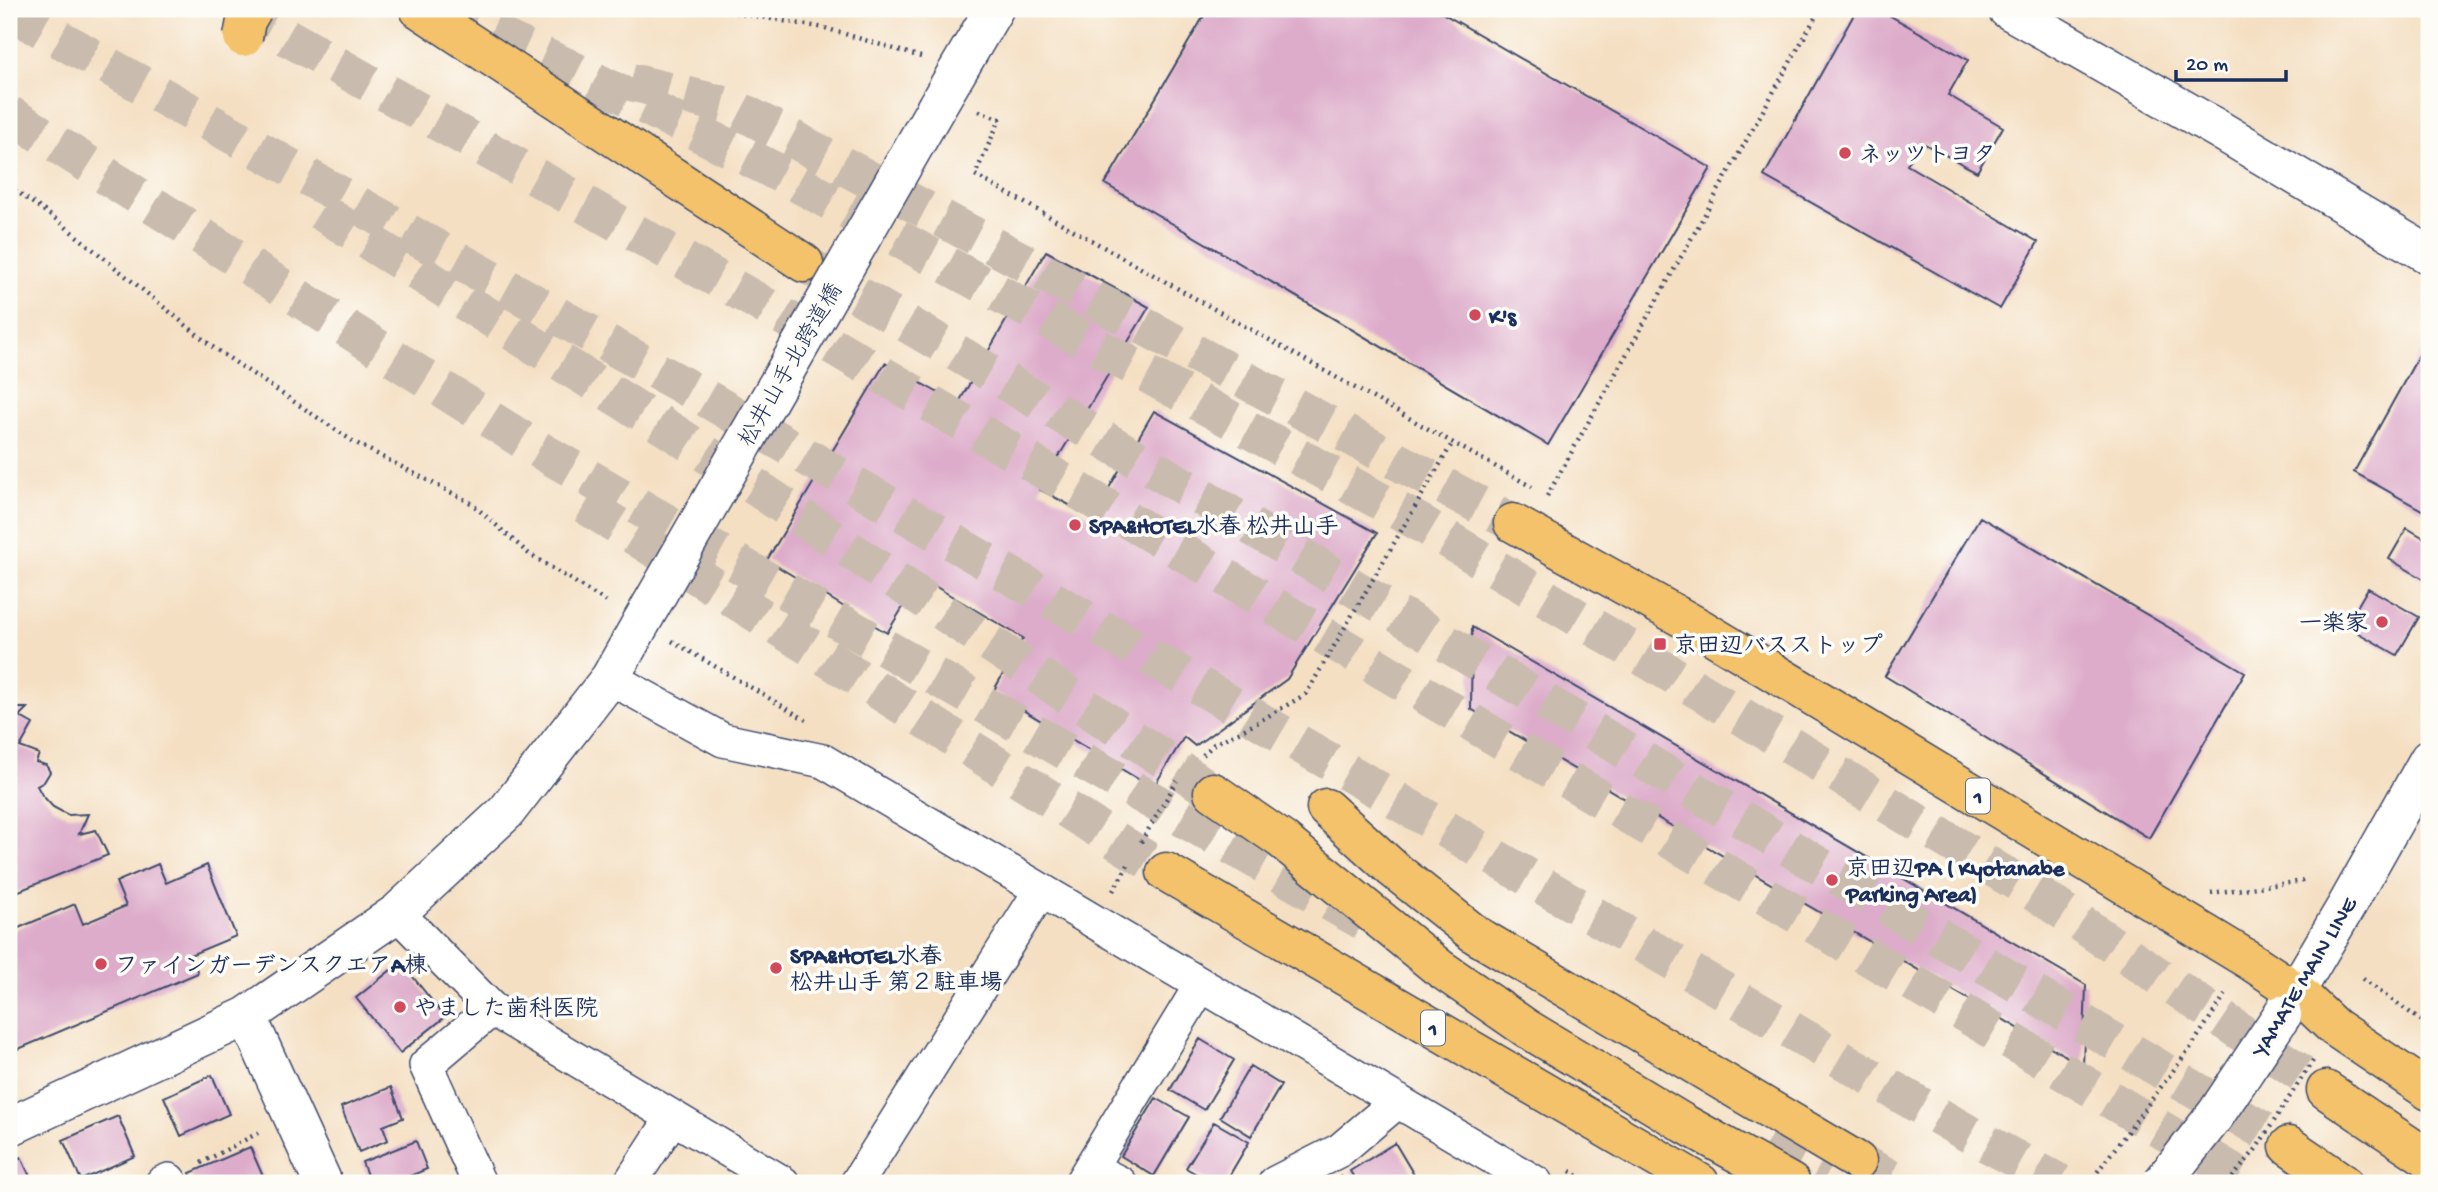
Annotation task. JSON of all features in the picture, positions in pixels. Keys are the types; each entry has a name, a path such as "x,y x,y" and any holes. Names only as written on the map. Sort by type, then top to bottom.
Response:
{"highway":[{"path":"419,9 804,263"},
{"name":"1","path":"1513,523 1712,636 2249,960 2289,1003 2334,1027 2429,1091"},
{"path":"1213,792 1282,839 1438,967 1526,1028 1685,1124 1791,1183"},
{"path":"1326,808 1393,869 1476,935 1857,1161"},
{"name":"1","path":"1150,863 1700,1183"},
{"path":"2320,1074 2429,1159"},
{"path":"2289,1146 2343,1183"}],"street":[{"name":"松井山手北跨道橋","path":"9,1127 247,1016 397,913 506,812 610,678 630,617 952,107 994,9"},
{"path":"2007,9 2218,129 2429,255"},
{"path":"610,678 723,740 823,761 1536,1183"},
{"name":"YAMATE MAIN LINE","path":"2162,1183 2216,1114 2289,1003 2429,759"},
{"path":"857,1183 1041,890"},
{"path":"397,913 492,1009 783,1183"},
{"path":"1120,1183 1086,1176 1201,985"},
{"path":"479,1183 426,1065 492,1009"},
{"path":"247,1016 323,1183"},
{"path":"1275,1183 1340,1150 1398,1101"},
{"path":"630,1183 673,1117"}],"path":[{"path":"722,9 825,27 922,58"},
{"path":"1547,496 1820,9"},
{"path":"952,107 1000,119 975,175 1453,442 1306,694 1253,725"},
{"path":"9,186 57,220 214,348 354,442 471,503 528,553 630,617"},
{"path":"1142,842 1150,863"},
{"path":"1109,898 1129,864"},
{"path":"2363,979 2429,1026"},
{"path":"2089,1183 2183,1057 2227,992"},
{"path":"2228,1183 2320,1074"},
{"path":"167,1182 292,1115"}],"building":[{"name":"K's","path":"1208,9 1435,9 1711,168 1548,445 1105,184"},
{"name":"ネッツトヨタ","path":"1857,9 1878,9 1968,60 1948,95 2003,127 1977,172 1921,142 1907,165 2038,242 2000,309 1764,176"},
{"name":"SPA&HOTEL水春 松井山手","path":"1046,251 1149,307 1039,489 1092,517 1154,411 1377,533 1287,679 1195,746 1184,737 1153,788 993,692 1023,638 921,578 887,633 767,560 885,363 958,404"},
{"path":"2424,346 2429,349 2429,514 2354,472"},
{"path":"1980,517 2245,672 2149,838 1885,676"},
{"path":"2407,528 2429,541 2429,582 2389,559"},
{"name":"一楽家","path":"2368,588 2419,617 2397,655 2346,626"},
{"path":"1472,627 2086,985 2083,1066 1471,709"},
{"path":"9,708 27,708 19,716 33,724 20,747 39,754 36,762 46,765 50,772 44,782 37,786 42,795 53,807 68,815 88,814 79,834 96,830 108,855 9,895"},
{"name":"ファインガーデンスクエアA棟","path":"158,864 166,883 207,865 236,936 190,955 198,973 9,1053 9,932 75,904 83,924 126,906 116,882"},
{"name":"やました歯科医院","path":"401,962 445,1017 400,1053 356,998"},
{"path":"1200,1039 1234,1060 1204,1110 1170,1090"},
{"path":"1250,1066 1281,1085 1251,1136 1220,1117"},
{"path":"212,1075 229,1114 181,1136 164,1097"},
{"path":"391,1087 403,1118 383,1126 388,1140 359,1152 341,1107"},
{"path":"1156,1098 1189,1117 1154,1176 1121,1156"},
{"path":"118,1116 135,1156 81,1180 63,1140"},
{"path":"1214,1122 1249,1142 1225,1183 1212,1183 1186,1168"},
{"path":"416,1141 427,1169 400,1180 401,1183 370,1183 362,1162"},
{"path":"1395,1143 1417,1180 1412,1183 1357,1183 1350,1171"},
{"path":"250,1147 266,1183 194,1183 190,1173"},
{"path":"21,1157 33,1183 9,1183 9,1162"},
{"path":"1449,1174 1456,1183 1438,1183"},
{"path":"1341,1176 1346,1183 1330,1183"}],"tunnel":[{"path":"237,9 755,300 2252,1183"},
{"path":"439,9 565,66 769,168 1424,525 2048,901 2326,1090"},
{"path":"9,11 702,396 1964,1131 2060,1183"},
{"path":"631,82 733,107 1513,523"},
{"path":"9,114 529,444 1368,924"},
{"path":"320,211 676,434 1213,792"},
{"path":"809,266 2289,1146"},
{"path":"585,505 1166,872"},
{"path":"1763,1150 1822,1183"},
{"path":"1857,1161 1900,1183"}],"place":[{"name":"ネッツトヨタ","path":"1845,153"},
{"name":"K's","path":"1475,315"},
{"name":"SPA&HOTEL水春 松井山手","path":"1075,525"},
{"name":"一楽家","path":"2382,622"},
{"name":"京田辺バスストップ","path":"1660,644"},
{"name":"京田辺PA ( Kyotanabe Parking Area)","path":"1832,880"},
{"name":"ファインガーデンスクエアA棟","path":"101,964"},
{"name":"SPA&HOTEL水春 松井山手 第２駐車場","path":"776,968"},
{"name":"やました歯科医院","path":"400,1007"}]}
